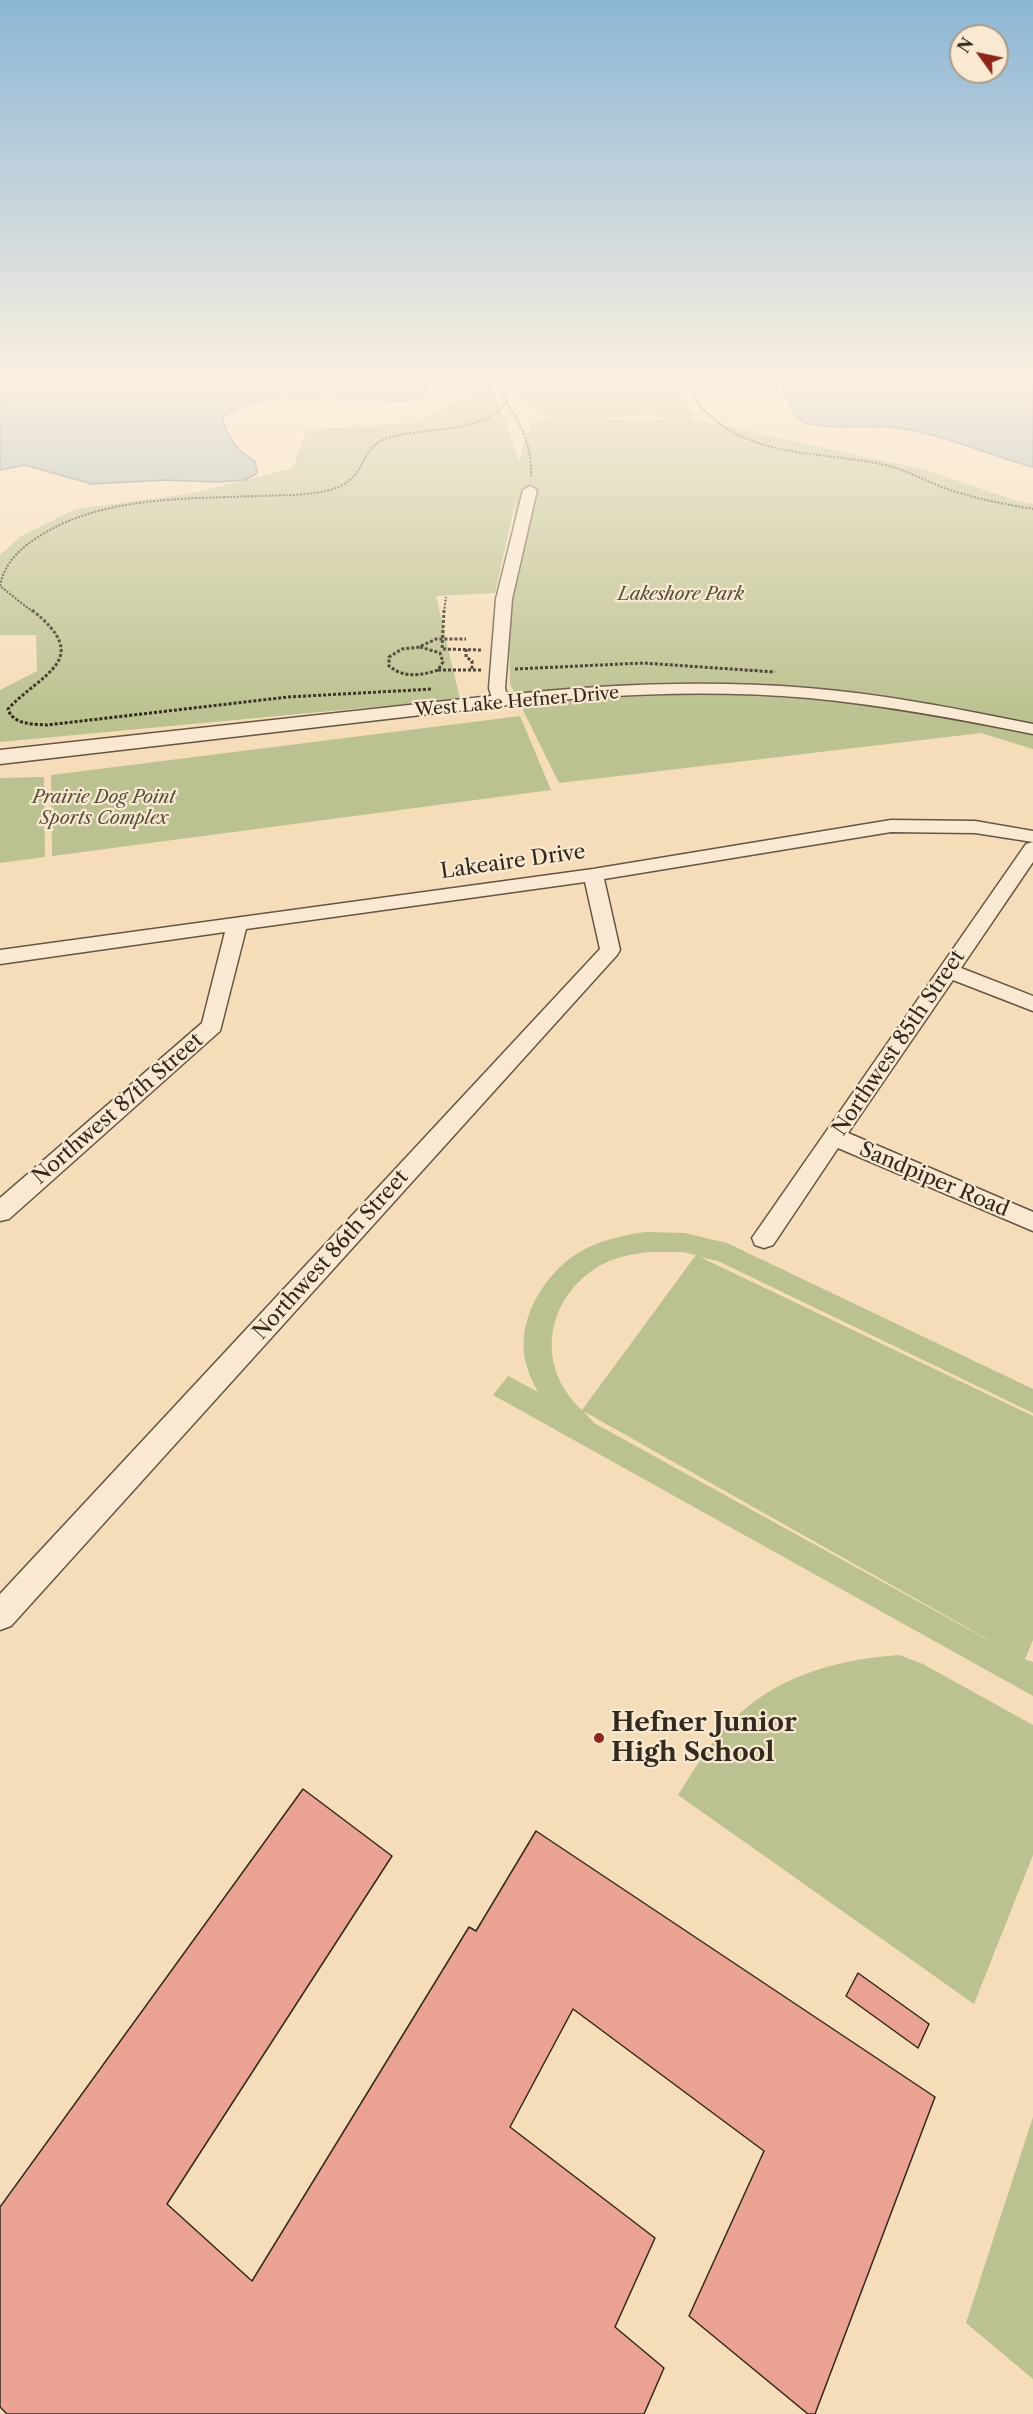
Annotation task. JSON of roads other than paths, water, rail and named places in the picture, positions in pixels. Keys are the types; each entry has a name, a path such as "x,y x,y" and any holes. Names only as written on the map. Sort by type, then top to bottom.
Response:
{"street":[{"path":"500,701 495,670 504,600 530,492"},
{"name":"West Lake Hefner Drive","path":"0,757 540,696 686,688 808,693 938,710 1033,729"},
{"name":"Lakeaire Drive","path":"0,957 593,875 891,826 975,827 1033,837"},
{"name":"Northwest 85th Street","path":"764,1238 1033,848"},
{"name":"Northwest 86th Street","path":"0,1616 610,950 593,875"},
{"name":"Northwest 87th Street","path":"0,1212 212,1026 237,925"},
{"path":"948,972 1033,1004"},
{"name":"Sandpiper Road","path":"835,1137 1033,1222"}],"place":[{"name":"Hefner Junior High School","path":"599,1738"}],"park label":[{"name":"Lakeshore Park","path":"681,595"},
{"name":"Prairie Dog Point Sports Complex","path":"104,808"}]}
